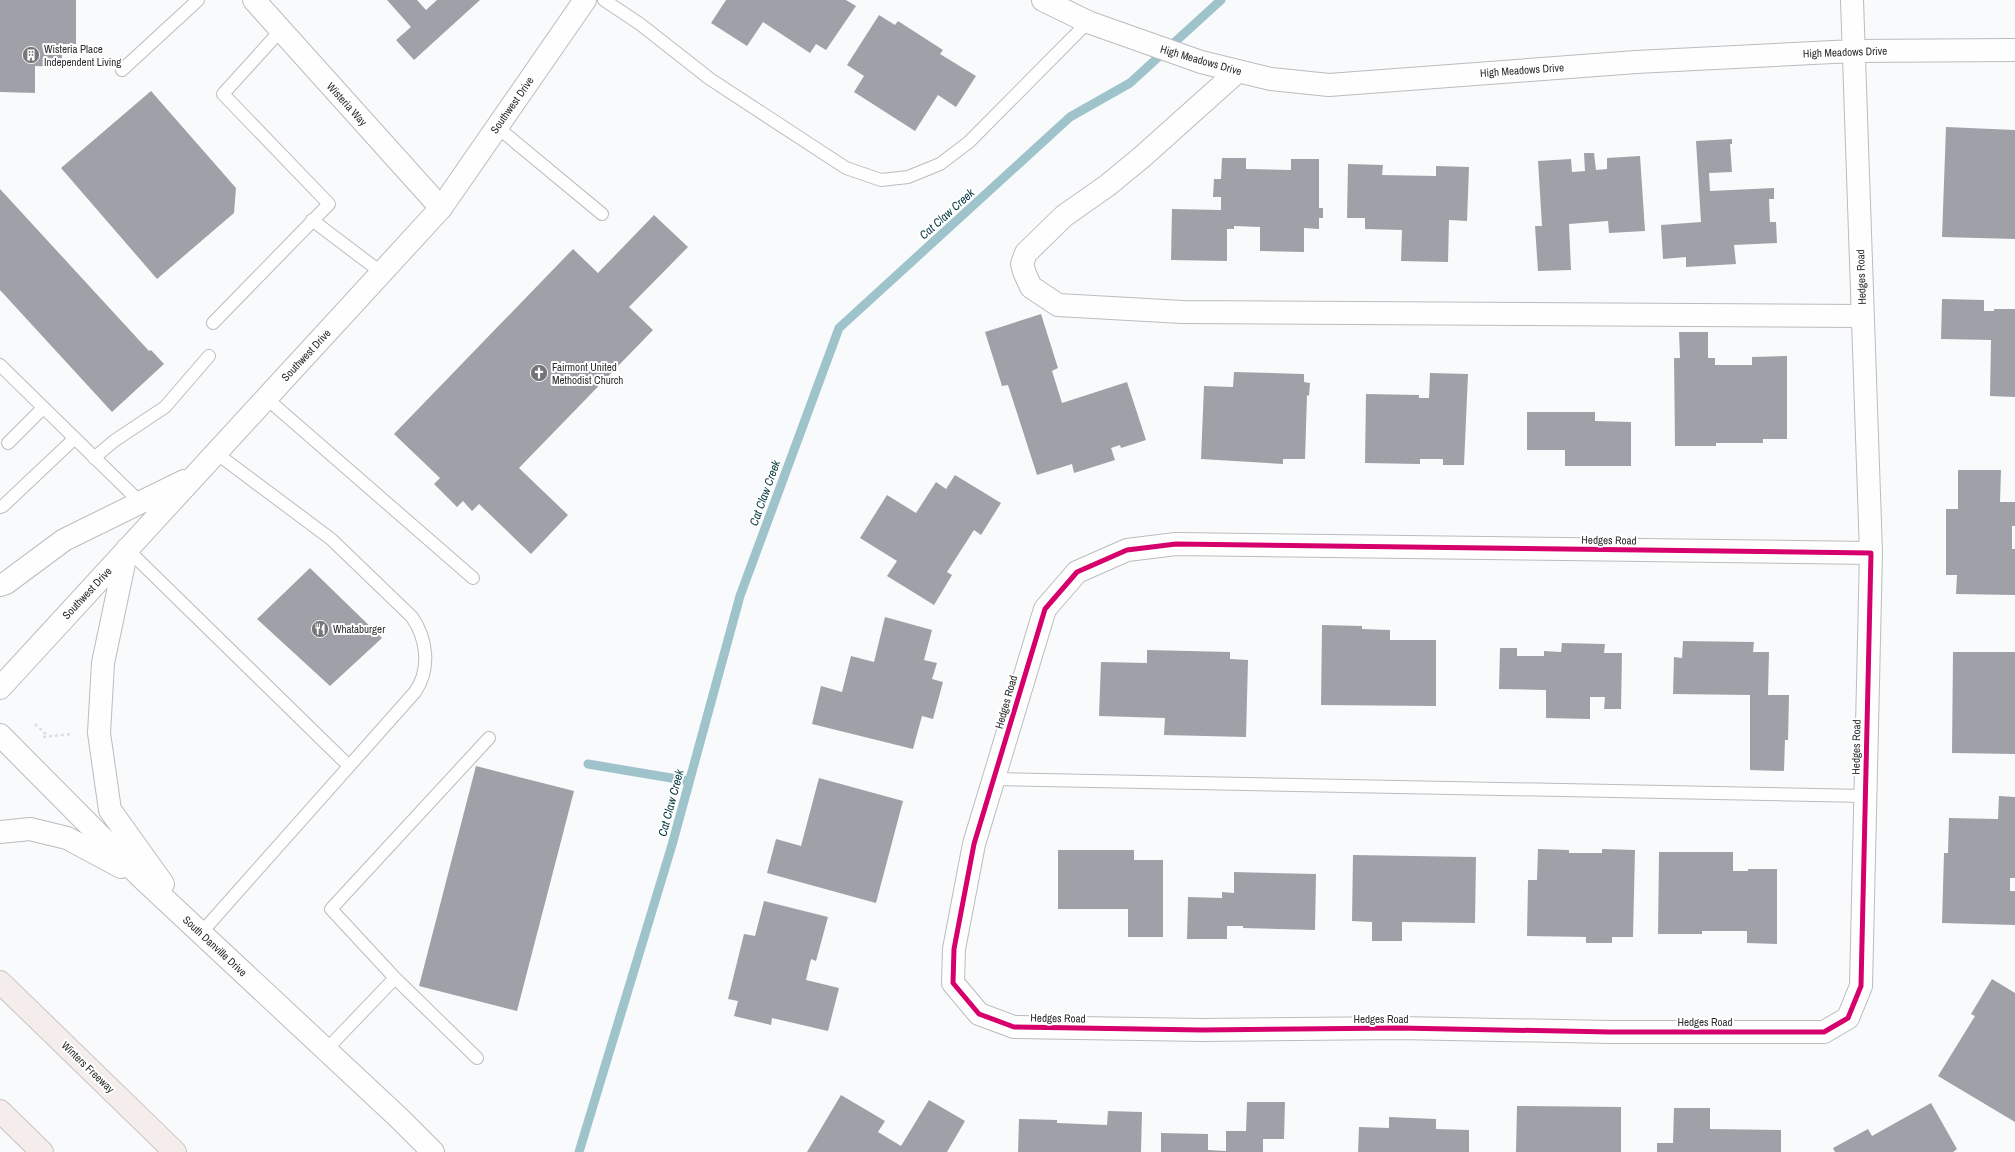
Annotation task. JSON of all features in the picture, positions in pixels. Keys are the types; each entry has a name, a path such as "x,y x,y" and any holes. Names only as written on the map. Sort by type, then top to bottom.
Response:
{"highway":[{"name":"Winters Freeway","path":"2,984 175,1152"},
{"path":"0,1111 42,1152"}],"street":[{"name":"Wisteria Way","path":"254,0 441,208"},
{"name":"Southwest Drive","path":"0,688 441,208 585,0"},
{"name":"High Meadows Drive","path":"1043,0 1088,22 1135,40 1201,62 1271,78 1329,85 1636,62 1853,51 2015,50"},
{"name":"Hedges Road","path":"1852,0 1871,553 1861,986 1848,1018 1824,1032 1610,1032 1399,1028 1210,1030 1014,1027 979,1014 953,983 954,950 974,844 1045,609 1077,572 1127,550 1176,544 1871,553"},
{"path":"1238,71 1136,162 1108,185 1064,216 1026,253 1022,264 1031,287 1058,305 1182,312 1862,316"},
{"path":"0,585 6,583 64,540 195,475"},
{"path":"127,549 103,663 99,733 110,810 196,928"},
{"name":"South Danville Drive","path":"0,735 142,878 399,1118 433,1152"},
{"path":"0,832 30,829 68,838 142,878"}],"lane":[{"path":"122,70 198,0"},
{"path":"604,0 640,24 710,78 846,168 881,180 908,177 940,164 969,142 1088,22"},
{"path":"213,323 312,220 330,204 223,94 281,30"},
{"path":"497,127 602,214"},
{"path":"312,220 382,273"},
{"path":"94,458 114,441 165,407 209,356"},
{"path":"0,365 140,502"},
{"path":"266,398 473,578"},
{"path":"8,443 43,408"},
{"path":"0,507 3,506 74,439"},
{"path":"196,928 349,766 420,684 424,674 425,651 420,629 412,618 331,539 216,452"},
{"path":"127,549 349,766"},
{"path":"477,1058 395,978 331,909 489,738"},
{"path":"994,779 1865,796"},
{"path":"326,1050 395,978"}],"path":[{"path":"35,724 48,737"},
{"path":"38,738 74,734"}],"building":[{"name":"Wisteria Place Independent Living","path":"0,0 76,0 76,44 62,44 62,67 35,66 35,93 0,92"},
{"path":"387,0 417,0 426,10 437,0 480,0 414,60 396,40 411,27"},
{"path":"726,0 846,0 856,6 826,50 816,44 810,53 763,22 747,46 711,23"},
{"path":"879,15 895,25 898,21 943,50 940,54 976,76 956,107 938,95 915,131 854,92 864,76 847,65"},
{"path":"151,91 236,188 234,213 157,279 61,168"},
{"path":"1946,127 2015,130 2015,239 1942,237"},
{"path":"1732,139 1732,144 1730,144 1732,172 1709,173 1710,191 1774,188 1774,199 1769,199 1770,222 1776,222 1777,243 1734,245 1736,264 1686,267 1686,257 1663,259 1661,225 1701,222 1696,141"},
{"path":"1584,153 1594,153 1596,170 1607,169 1607,158 1640,156 1645,231 1609,233 1608,221 1569,224 1571,270 1538,271 1535,226 1542,226 1538,161 1571,159 1572,172 1585,171"},
{"path":"1222,158 1246,158 1246,169 1291,170 1291,159 1319,159 1319,208 1323,208 1323,218 1319,218 1319,229 1304,228 1304,252 1260,251 1260,227 1234,226 1234,229 1227,229 1227,261 1171,260 1172,209 1221,210 1221,197 1213,197 1214,179 1221,179"},
{"path":"1348,164 1383,165 1382,175 1436,176 1436,166 1469,167 1467,221 1449,220 1448,262 1401,261 1402,230 1365,229 1365,218 1347,218"},
{"path":"0,189 149,351 151,350 164,364 112,412 0,290"},
{"path":"654,215 688,247 629,307 653,330 519,468 568,515 531,554 479,504 472,511 463,501 457,507 434,484 440,478 394,434 573,249 598,273"},
{"path":"1942,299 1984,300 1984,311 1994,311 1994,309 2015,309 2015,397 1990,396 1991,340 1941,339"},
{"path":"1041,314 1058,368 1052,371 1062,403 1127,382 1146,440 1121,448 1120,445 1111,448 1115,460 1074,473 1072,464 1037,475 1008,385 1002,386 985,332"},
{"path":"1679,332 1708,332 1708,358 1715,358 1715,365 1752,365 1752,357 1787,356 1787,439 1763,439 1763,443 1716,443 1716,446 1675,446 1674,358 1680,358"},
{"path":"1234,372 1304,374 1304,382 1310,383 1309,396 1307,395 1305,459 1283,459 1283,464 1201,459 1204,386 1233,387"},
{"path":"1430,373 1468,374 1464,465 1443,465 1443,459 1420,459 1420,464 1365,463 1366,394 1419,395 1419,398 1429,398"},
{"path":"1527,412 1595,412 1595,421 1631,422 1631,466 1565,466 1565,450 1527,450"},
{"path":"1958,470 2001,470 2000,502 2015,502 2015,526 2012,526 2012,549 2015,549 2015,595 1956,594 1957,575 1946,575 1946,509 1958,509"},
{"path":"955,475 1001,503 981,535 974,530 947,572 952,575 934,605 887,576 897,561 860,538 887,495 916,513 936,482 946,489"},
{"name":"Whataburger","path":"310,568 382,638 330,686 257,619"},
{"path":"885,617 932,630 924,660 937,663 932,679 943,682 933,719 922,716 913,749 812,724 821,686 842,692 851,656 874,662"},
{"path":"1322,625 1362,626 1362,629 1390,630 1390,640 1436,640 1436,706 1321,705"},
{"path":"1683,641 1754,642 1753,652 1769,652 1768,695 1789,695 1788,740 1785,740 1784,771 1750,770 1750,695 1673,694 1674,657 1682,658"},
{"path":"1562,643 1605,644 1604,653 1622,653 1621,709 1604,709 1605,697 1590,697 1590,719 1546,718 1546,690 1499,689 1500,648 1517,648 1517,656 1544,656 1544,651 1561,652"},
{"path":"1147,650 1230,652 1230,659 1248,660 1246,737 1164,735 1165,718 1099,716 1101,662 1147,663"},
{"path":"1953,652 2015,652 2015,754 1952,753"},
{"path":"476,766 574,791 517,1011 419,986"},
{"path":"819,778 903,801 876,903 767,873 776,839 801,846"},
{"path":"1999,796 2015,797 2015,878 2010,878 2010,891 2015,891 2015,925 1942,923 1944,853 1948,853 1949,818 1998,819"},
{"path":"1538,849 1569,850 1569,853 1602,853 1602,849 1635,850 1633,937 1612,937 1612,943 1586,943 1586,937 1527,936 1528,880 1537,880"},
{"path":"1058,850 1134,850 1134,860 1163,860 1163,937 1128,937 1128,909 1058,909"},
{"path":"1659,852 1733,852 1733,871 1748,871 1748,869 1777,869 1777,944 1747,943 1747,931 1702,931 1702,934 1658,934"},
{"path":"1353,855 1476,857 1475,923 1402,922 1402,941 1372,941 1372,922 1352,921"},
{"path":"1234,872 1316,874 1315,930 1243,928 1243,926 1227,926 1227,939 1187,939 1188,897 1222,898 1222,892 1234,893"},
{"path":"764,901 828,917 816,961 811,959 806,980 839,988 828,1031 772,1018 771,1025 734,1016 738,1001 728,999 744,934 755,936"},
{"path":"1992,979 2015,993 2015,1122 1938,1076 1975,1016 1971,1014"},
{"path":"841,1095 885,1121 878,1132 901,1146 929,1100 965,1121 947,1152 807,1152"},
{"path":"1247,1102 1285,1102 1284,1139 1263,1139 1263,1152 1161,1152 1161,1133 1208,1134 1208,1150 1226,1151 1226,1131 1246,1131"},
{"path":"1931,1103 1957,1149 1953,1152 1835,1152 1833,1148 1868,1129 1872,1136"},
{"path":"1517,1106 1621,1107 1621,1152 1516,1152"},
{"path":"1674,1108 1710,1108 1710,1129 1781,1130 1781,1152 1657,1152 1657,1143 1673,1143"},
{"path":"1108,1111 1142,1112 1141,1152 1018,1152 1019,1119 1057,1120 1057,1123 1107,1125"},
{"path":"1389,1117 1436,1119 1436,1129 1469,1130 1469,1152 1358,1152 1359,1127 1389,1128"}],"waterway":[{"name":"Cat Claw Creek","path":"579,1152 672,845 740,596 839,328 1070,117 1130,83 1221,0"},
{"path":"588,764 689,781"}],"cycle path":[{"path":"1176,544 1871,553 1861,986 1848,1018 1824,1032 1610,1032 1399,1028 1202,1030 1014,1027 979,1014 953,983 954,949 974,844 1045,609 1077,572 1127,550 1176,544"}],"place":[{"name":"Wisteria Place Independent Living","path":"31,55"},
{"name":"Fairmont United Methodist Church","path":"539,373"},
{"name":"Whataburger","path":"320,629"}]}
